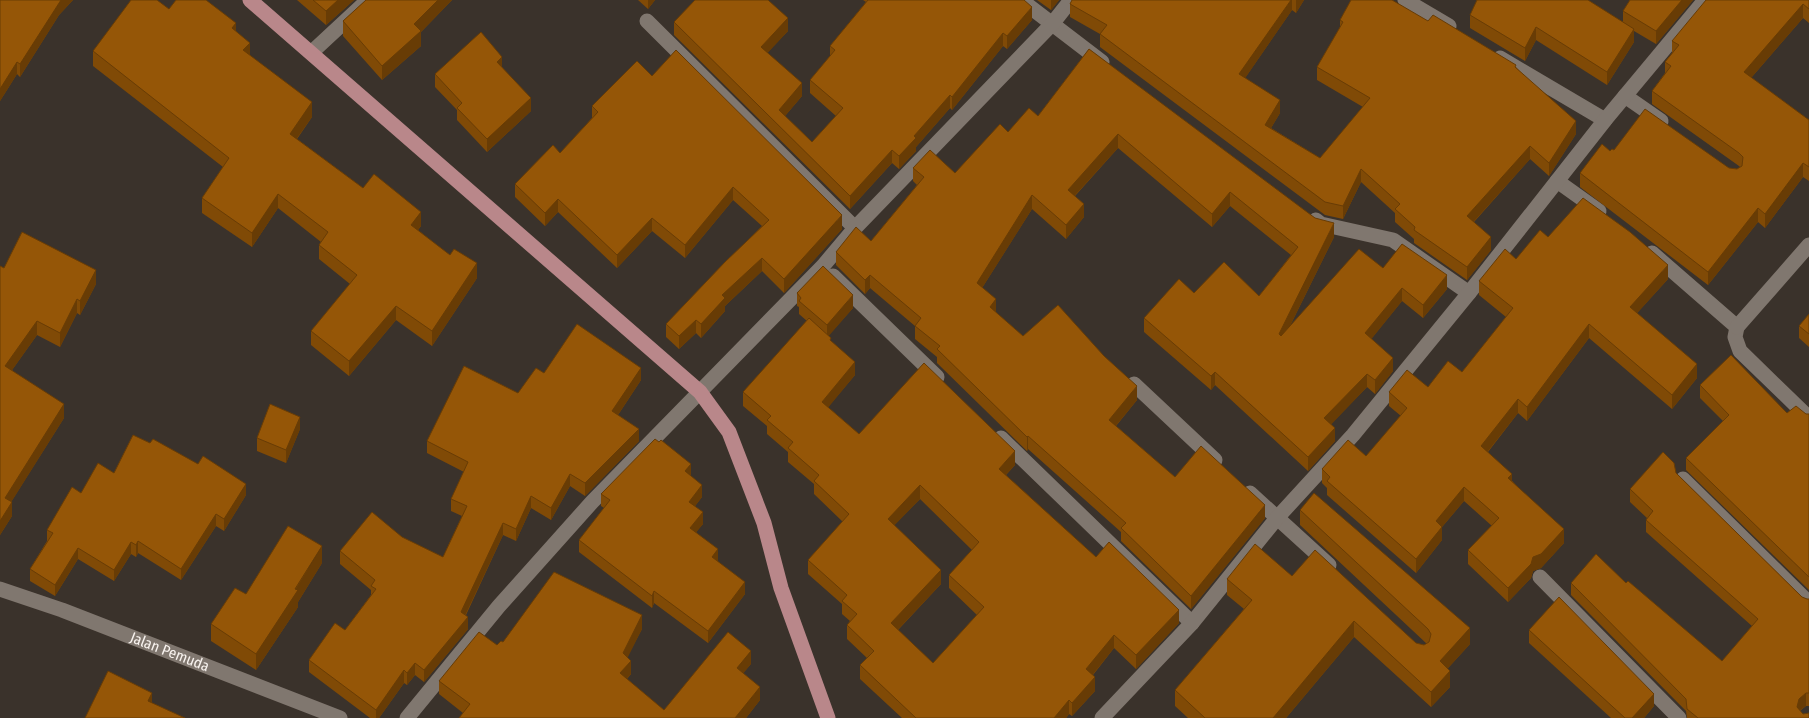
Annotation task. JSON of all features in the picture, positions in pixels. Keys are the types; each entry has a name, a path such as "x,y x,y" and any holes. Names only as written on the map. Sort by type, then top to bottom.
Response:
{"main road":[{"path":"250,0 312,52 700,392 729,432 764,523 781,588 828,718"}],"street":[{"path":"312,52 368,0"},
{"path":"1021,0 1115,71"},
{"path":"406,718 499,606 592,502 823,266 855,228 1052,24 1071,0"},
{"path":"1405,0 1463,35"},
{"path":"1102,718 1192,623 1277,518 1353,435 1469,293 1605,120 1705,0"},
{"path":"647,21 855,228"},
{"path":"1488,50 1605,120"},
{"path":"1625,96 1672,129"},
{"path":"1557,181 1608,218"},
{"path":"1305,212 1321,224 1393,240 1469,293"},
{"path":"1643,245 1737,327"},
{"path":"1806,253 1737,327 1736,337 1740,351 1809,418"},
{"path":"823,266 951,390"},
{"path":"1134,384 1227,471"},
{"path":"993,431 1192,623"},
{"path":"1684,479 1809,603"},
{"path":"1241,484 1342,578"},
{"path":"1304,488 1319,501"},
{"path":"1540,577 1679,718"},
{"name":"Jalan Pemuda","path":"0,589 62,610 340,718"}],"building":[{"path":"0,0 61,0 20,64 17,62 0,89"},
{"path":"131,0 157,0 169,9 176,0 206,0 236,23 232,28 250,43 243,50 312,102 290,134 363,188 374,174 421,212 411,225 450,255 454,249 477,263 432,331 396,306 349,361 311,331 357,275 319,245 328,232 278,194 252,233 202,198 229,158 93,51"},
{"path":"313,0 338,0 326,11"},
{"path":"366,0 438,0 414,24 421,31 382,66 343,21"},
{"path":"695,0 768,0 788,18 761,47 802,83 779,110 812,142 843,108 810,80 835,50 830,46 868,0 1024,0 1032,7 1007,36 1003,33 952,97 950,95 899,156 892,150 850,196 674,22"},
{"path":"1072,0 1291,0 1239,74 1280,100 1265,125 1320,158 1370,98 1317,67 1343,22 1340,20 1351,0 1392,0 1428,21 1433,15 1516,65 1515,67 1576,121 1549,163 1530,146 1467,216 1491,237 1467,267 1414,230 1415,227 1395,209 1400,204 1361,169 1343,206 1325,202 1100,34 1107,25 1070,4"},
{"path":"1477,0 1588,0 1634,29 1607,72 1536,27 1525,48 1470,15"},
{"path":"1630,0 1682,0 1656,31 1623,11"},
{"path":"1706,0 1809,0 1809,9 1803,4 1744,72 1809,120 1809,167 1803,163 1765,214 1758,208 1708,272 1580,173 1602,144 1610,151 1614,150 1645,109 1729,168 1737,169 1742,166 1743,157 1739,153 1652,91 1671,66 1665,62 1679,45 1672,41"},
{"path":"481,32 502,57 497,62 531,98 487,139 457,108 462,103 435,74"},
{"path":"1089,49 1315,218 1334,223 1279,334 1281,336 1359,249 1383,268 1402,244 1447,275 1423,305 1402,288 1365,333 1393,358 1375,380 1367,374 1324,418 1335,428 1308,457 1215,372 1211,376 1144,318 1179,279 1194,293 1224,262 1259,296 1298,247 1230,192 1212,214 1118,134 1068,190 1084,204 1066,225 1032,195 977,283 996,299 990,307 1023,336 1058,305 1104,356 1137,386 1109,420 1175,477 1201,446 1265,505 1191,596 1121,528 1126,523 1027,437 937,349 940,346 915,326 921,318 870,275 865,280 836,252 856,227 871,241 924,177 913,168 930,150 955,173 1000,124 1008,132 1029,108 1038,116"},
{"path":"676,50 842,215 784,279 762,258 722,295 725,298 701,324 696,320 679,336 666,324 725,262 769,220 733,187 685,245 652,218 617,255 558,199 545,213 515,184 553,145 560,153 598,112 592,106 637,61 652,76"},
{"path":"1583,198 1630,232 1668,265 1630,307 1697,364 1672,395 1589,324 1527,407 1518,399 1481,446 1512,474 1508,478 1564,529 1541,554 1533,557 1531,564 1508,588 1468,550 1499,518 1464,487 1436,521 1442,527 1416,559 1327,481 1330,477 1322,469 1348,440 1366,456 1407,408 1389,392 1407,370 1428,387 1448,361 1462,372 1513,308 1479,281 1505,249 1516,259 1540,230 1548,237"},
{"path":"22,232 96,270 80,301 77,299 60,333 37,321 5,366 64,404 5,498 12,502 0,521 0,266 4,268"},
{"path":"823,266 853,295 827,325 799,301 801,298 797,293"},
{"path":"1809,314 1809,334 1799,326"},
{"path":"809,318 855,362 822,402 859,434 924,363 1015,451 999,469 1096,557 1109,542 1179,610 1136,655 1114,635 1086,669 1095,677 1072,703 1069,700 1054,718 916,718 860,665 874,651 847,625 857,614 842,601 847,595 808,560 849,514 814,481 819,475 788,448 793,442 767,420 771,416 743,392","holes":["920,485 979,542 949,575 984,607 933,663 891,623 941,570 888,519"]},
{"path":"577,324 641,368 612,411 639,429 585,483 570,474 551,508 531,496 516,529 503,523 461,612 468,617 424,670 415,663 407,673 404,670 376,710 309,660 335,623 345,630 376,589 371,586 375,580 340,551 372,512 402,537 443,557 467,506 451,499 468,462 427,441 464,366 518,393 536,368 544,373"},
{"path":"1731,355 1787,413 1796,406 1806,414 1809,414 1809,577 1686,458 1729,415 1700,385"},
{"path":"270,404 300,417 286,450 257,438"},
{"path":"133,435 150,443 153,439 198,464 203,456 246,484 224,519 216,514 181,569 138,541 136,545 131,542 114,570 78,548 55,585 30,569 53,533 47,530 72,487 81,493 98,463 114,473"},
{"path":"655,439 659,442 661,440 691,464 685,471 702,485 689,502 703,512 690,528 718,549 712,557 745,582 708,631 654,591 652,596 579,540 610,500 601,494"},
{"path":"1663,452 1674,463 1676,473 1802,597 1809,599 1809,693 1806,693 1799,699 1797,707 1803,714 1809,713 1809,718 1698,718 1687,709 1686,699 1571,583 1596,554 1626,583 1628,581 1722,661 1758,619 1646,520 1653,511 1630,489"},
{"path":"1314,493 1470,628 1440,661 1450,671 1431,692 1354,621 1273,718 1205,718 1175,690 1252,600 1227,579 1255,544 1292,576 1315,550 1416,643 1424,645 1429,642 1431,634 1428,629 1300,510"},
{"path":"288,526 322,546 295,589 298,590 256,654 211,624 235,588 246,594"},
{"path":"554,572 642,615 623,653 631,661 620,673 664,710 728,632 751,651 737,668 760,687 735,718 459,718 470,704 439,681 479,632 497,645 501,641 503,642"},
{"path":"1559,597 1654,694 1632,718 1625,718 1529,630"},
{"path":"108,671 152,693 148,701 185,718 85,718"}]}
